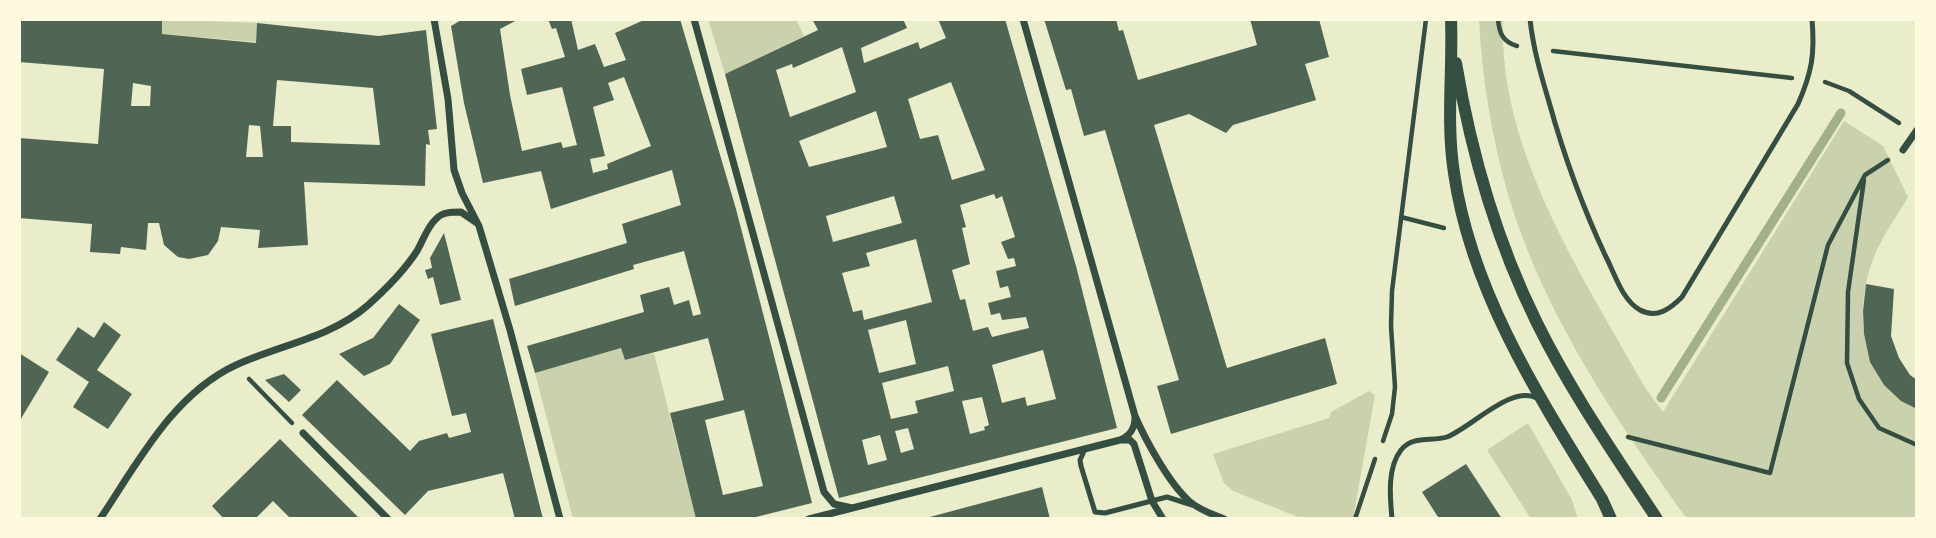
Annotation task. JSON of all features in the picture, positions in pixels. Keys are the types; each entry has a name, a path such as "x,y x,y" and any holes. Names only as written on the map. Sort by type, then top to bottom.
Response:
{"street":[{"path":"434,19 447,99 454,170 462,193 480,226 560,519"},
{"path":"694,19 824,492 834,504 852,508"},
{"path":"1023,19 1135,416 1143,435 1180,492 1198,508 1224,519"},
{"path":"1451,19 1450,113 1453,171 1479,268 1543,402 1602,499 1611,519"},
{"path":"1452,38 1470,135 1504,248 1564,374 1657,519"},
{"path":"1903,150 1916,132"},
{"path":"100,519 149,446 186,400 212,379 235,365 335,326 365,308 391,282 415,253 436,219 443,214 461,212 480,226"},
{"path":"1120,440 1133,429 1135,416"},
{"path":"303,433 388,519"},
{"path":"809,519 1120,440 1130,440 1134,444 1152,500 1163,519"}],"lane":[{"path":"1530,19 1535,49 1565,160 1583,207 1622,289 1641,311 1656,314 1671,308 1682,297 1787,122 1808,80 1813,60 1812,19"},
{"path":"1392,519 1391,477 1402,448 1411,442 1450,435 1514,397 1530,394 1543,402"},
{"path":"1085,449 1080,460 1081,466 1097,516 1152,500 1173,498 1198,508"}],"path":[{"path":"1355,519 1369,471 1392,414 1395,387 1392,291 1426,19"},
{"path":"1498,19 1506,42 1518,47 1829,83 1849,91 1916,132"},
{"path":"1636,439 1770,473 1828,244 1865,175 1903,150"},
{"path":"1865,175 1848,292 1847,363 1859,399 1879,428 1917,445"},
{"path":"235,365 303,433"}],"green space":[{"path":"162,19 257,23 256,42 162,34"},
{"path":"708,19 796,19 804,36 725,74"},
{"path":"1479,19 1503,19 1505,69 1515,117 1549,212 1646,389 1663,412 1844,121 1883,146 1908,197 1883,238 1871,266 1865,289 1865,336 1871,358 1881,378 1897,396 1917,409 1917,519 1687,519 1634,444 1585,366 1562,325 1524,242 1509,198 1493,132 1485,87"},
{"path":"621,348 625,360 654,353 696,519 573,519 535,373"},
{"path":"1369,391 1375,395 1353,519 1303,519 1233,491 1224,483 1213,454 1329,418 1331,412"},
{"path":"1528,423 1572,500 1578,519 1531,519 1487,450"}],"building":[{"path":"19,19 162,19 162,34 256,43 257,23 379,36 426,30 437,129 428,130 430,145 426,144 425,186 304,182 308,245 258,248 260,230 221,227 218,241 208,255 189,259 178,257 164,245 159,223 148,223 146,250 121,247 120,254 90,252 92,224 19,218 19,138 98,144 104,69 19,62","holes":["277,80 373,88 380,145 291,142 291,126 273,126","133,83 151,86 150,106 131,106","249,125 260,126 263,157 246,157"]},
{"path":"463,19 519,19 500,29 522,151 561,142 563,148 577,145 562,87 527,95 521,69 565,57 556,28 552,29 548,19 571,19 578,50 595,44 604,67 626,60 615,33 646,19 680,19 736,209 812,503 748,519 696,519 670,413 724,400 708,338 625,360 621,348 535,373 527,346 644,312 640,295 669,287 674,305 689,300 693,316 701,314 684,251 633,265 634,269 515,306 509,279 627,243 622,224 681,205 672,170 551,209 541,171 483,183 464,103 451,26","holes":["624,77 651,146 607,164 608,169 593,173 590,159 605,156 593,107 614,100 608,83","744,410 763,486 723,495 705,420"]},
{"path":"812,19 903,19 907,28 861,48 864,63 918,42 920,49 946,38 938,19 1005,19 1076,266 1117,428 839,498 725,74 818,30","holes":["842,47 856,92 790,117 776,70 792,64 793,68","951,82 985,170 952,180 938,135 920,139 908,99","876,111 887,147 809,167 799,141","994,194 996,199 1002,196 1015,237 1001,242 1008,259 1014,258 1016,266 996,271 1000,288 1008,286 1011,297 988,303 991,315 1000,313 1002,320 1026,317 1029,328 992,337 988,327 973,331 965,299 960,300 952,270 970,264 962,228 966,227 960,205","894,196 902,223 833,242 826,216","916,239 932,302 864,320 862,310 853,312 842,273 870,266 866,253","906,320 916,364 879,373 868,330","1043,350 1056,399 1027,406 1025,397 1002,403 992,365","948,366 954,391 915,401 918,413 891,419 882,383","982,397 989,425 984,427 985,430 970,434 962,401","908,428 914,449 901,453 895,431","880,435 887,460 868,465 862,440"]},
{"path":"1044,19 1116,19 1119,31 1123,30 1138,80 1257,45 1250,19 1319,19 1329,57 1305,64 1316,100 1233,125 1226,133 1189,114 1154,125 1227,368 1325,338 1337,384 1171,434 1157,386 1179,380 1105,130 1084,136 1071,89 1066,90"},
{"path":"444,233 461,300 440,305 433,277 428,279 425,270 432,268 430,258"},
{"path":"1866,284 1894,289 1891,336 1899,358 1910,375 1917,380 1917,409 1901,401 1884,385 1870,362 1864,334"},
{"path":"399,304 420,320 390,364 364,376 339,354 373,338"},
{"path":"493,319 543,519 515,519 503,473 428,491 405,515 302,415 337,380 410,451 419,441 447,433 449,438 471,432 466,413 452,416 431,334"},
{"path":"104,322 121,335 97,370 132,394 108,429 73,407 89,382 56,360 78,327 94,338"},
{"path":"19,353 49,372 19,422"},
{"path":"284,374 301,390 289,402 265,380"},
{"path":"280,439 360,519 291,519 273,501 255,519 224,519 212,506"},
{"path":"1466,464 1502,519 1435,519 1438,517 1422,492"},
{"path":"1042,487 1050,519 926,519 926,518"}],"waterway":[{"path":"1661,398 1841,113"}]}
